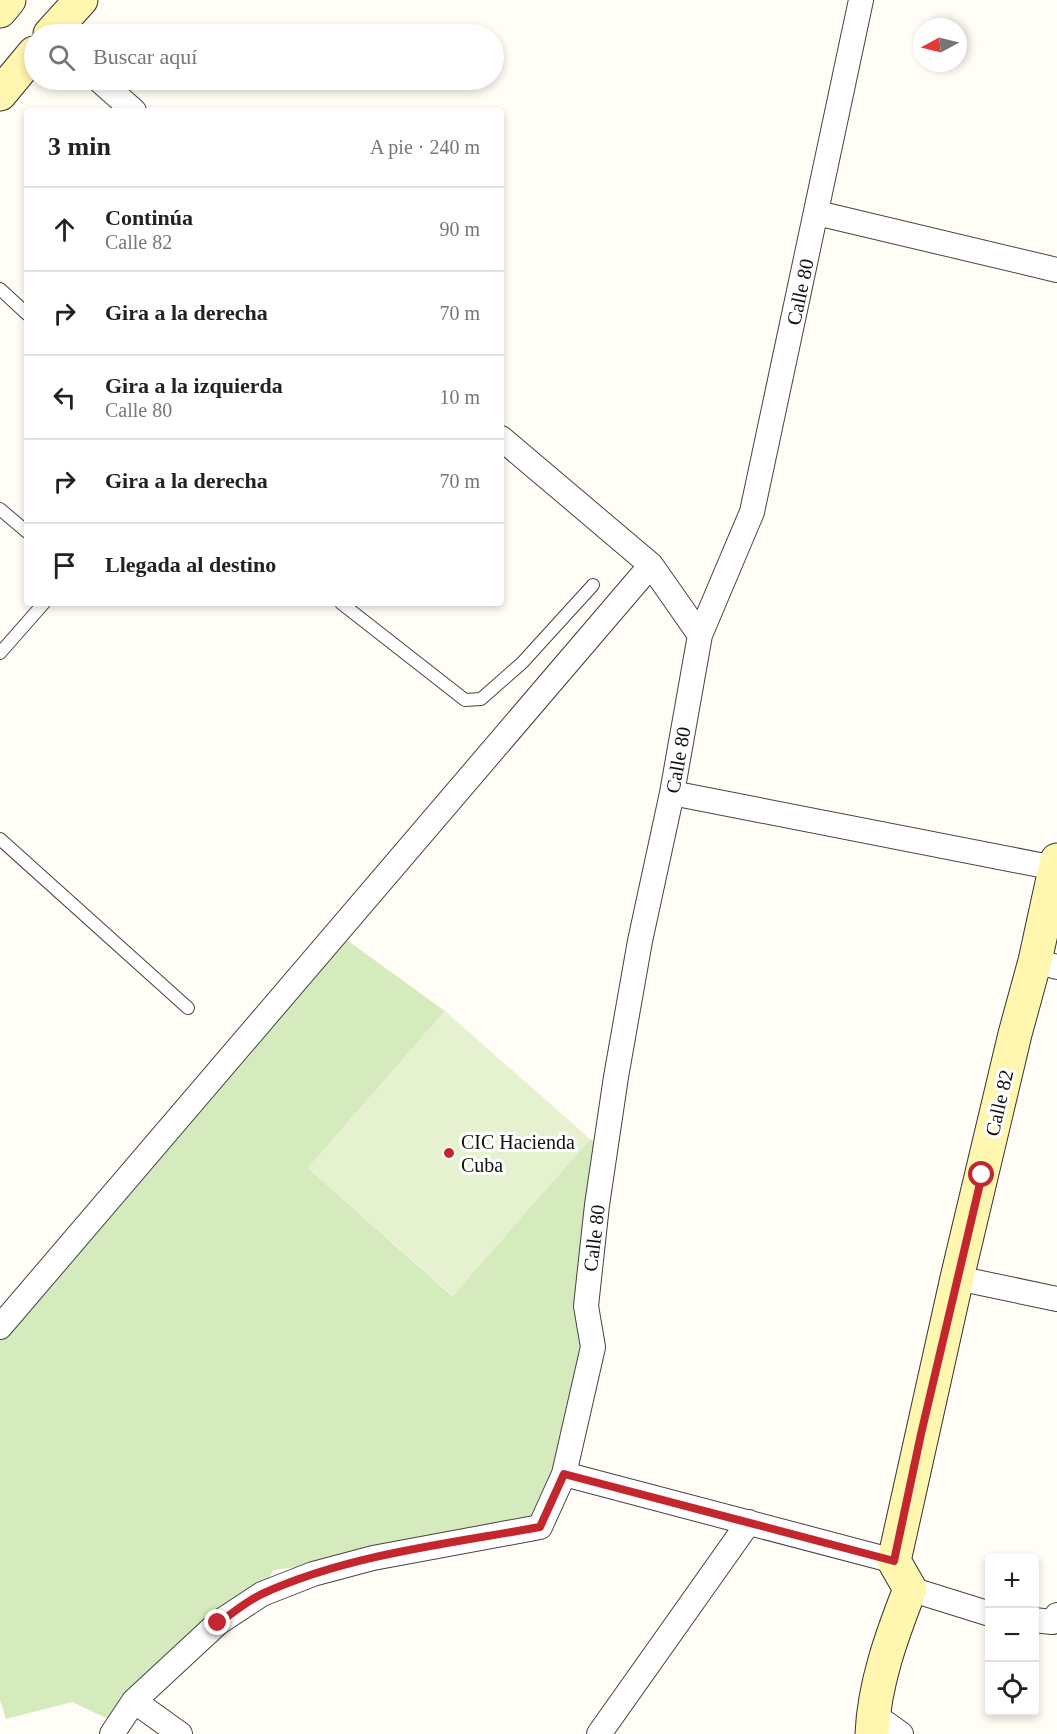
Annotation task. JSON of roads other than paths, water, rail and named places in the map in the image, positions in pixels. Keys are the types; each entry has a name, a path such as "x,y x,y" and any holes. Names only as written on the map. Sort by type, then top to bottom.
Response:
{"street":[{"path":"0,11 9,0"},
{"path":"59,24 81,0"},
{"name":"Calle 80","path":"134,1701 218,1623 262,1594 313,1574 373,1557 540,1527 564,1474 593,1347 586,1306 597,1205 616,1077 640,941 672,793 700,635 752,512 861,0"},
{"path":"0,94 24,64"},
{"path":"110,90 131,108"},
{"path":"817,213 1057,270"},
{"path":"504,441 651,565 700,635"},
{"path":"0,1327 651,565"},
{"path":"672,793 1056,864"},
{"name":"Calle 82","path":"894,1561 957,1278 1015,1034 1046,964 1056,864"},
{"path":"957,1278 1057,1299"},
{"path":"564,1474 894,1561 910,1589 985,1612"},
{"path":"599,1734 748,1522"},
{"path":"901,1734 872,1724 892,1635 910,1589"},
{"path":"112,1734 134,1701 180,1734"}],"lane":[{"path":"0,289 24,311"},
{"path":"0,509 24,529"},
{"path":"347,606 465,700 481,699 522,663 592,585"},
{"path":"0,653 41,606"},
{"path":"0,839 188,1008"}],"place":[{"name":"CIC Hacienda Cuba","path":"449,1153"}]}
